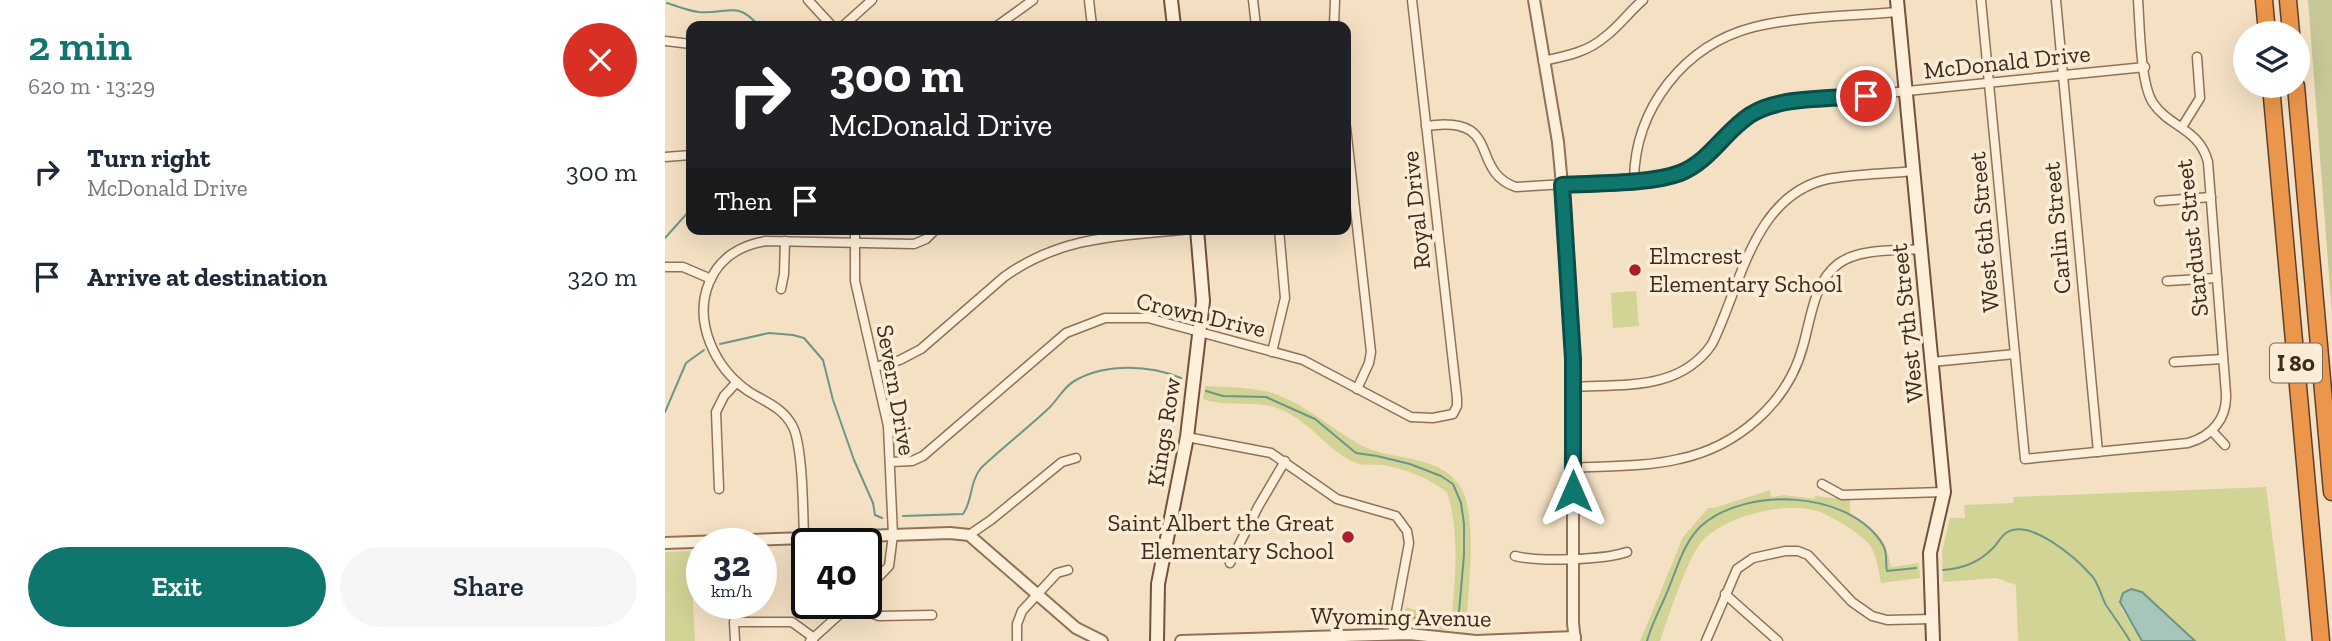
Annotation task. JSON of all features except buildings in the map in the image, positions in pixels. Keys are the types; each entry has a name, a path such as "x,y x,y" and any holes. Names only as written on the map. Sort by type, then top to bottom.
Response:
{"highway":[{"path":"2264,0 2266,21"},
{"path":"2288,0 2290,21"},
{"name":"I 80","path":"2272,98 2321,641"},
{"name":"I 80","path":"2297,98 2332,492"}],"main road":[{"path":"1171,0 1173,21"},
{"name":"West 7th Street","path":"1897,6 1944,492 1930,553 1933,641"},
{"name":"Kings Row","path":"1157,641 1158,584 1187,437 1200,333 1203,290 1198,235"}],"street":[{"path":"808,0 827,21"},
{"path":"849,21 872,0"},
{"path":"1004,21 1033,0"},
{"path":"1089,0 1091,21"},
{"path":"1253,0 1255,21"},
{"path":"1334,21 1335,0"},
{"name":"Royal Drive","path":"1412,0 1457,398 1453,414"},
{"path":"1534,0 1558,142 1562,185 1573,387 1575,639"},
{"path":"1543,61 1590,48 1606,37 1643,0"},
{"name":"West 6th Street","path":"1981,0 2025,459 2098,452"},
{"name":"Carlin Street","path":"2056,0 2098,452"},
{"name":"Stardust Street","path":"2138,0 2144,68 2153,102 2165,115 2197,138 2206,153 2224,359 2225,408 2212,431"},
{"path":"1634,180 1639,139 1653,106 1677,72 1710,46 1737,33 1766,25 1897,6"},
{"path":"665,41 686,43"},
{"path":"2182,127 2200,98 2197,57"},
{"name":"McDonald Drive","path":"1426,126 1456,123 1470,129 1481,142 1495,173 1511,186 1521,188 1660,178 1690,169 1708,156 1748,116 1769,106 2144,68"},
{"path":"665,157 686,155"},
{"path":"1351,171 1371,346 1369,363 1357,389"},
{"path":"1573,387 1653,382 1682,373 1702,357 1711,344 1760,231 1784,202 1800,191 1826,180 1914,171"},
{"path":"2159,201 2211,197"},
{"name":"Severn Drive","path":"855,235 856,281 888,426 893,535 889,566 882,576"},
{"path":"803,528 798,443 792,425 781,411 737,382 717,357 708,334 704,299 711,279 726,258 744,247 767,241 914,244 930,235"},
{"path":"875,367 900,360 921,349 1004,277 1034,258 1067,245 1107,235"},
{"path":"1272,352 1285,298 1280,235"},
{"path":"781,289 785,241"},
{"path":"1573,468 1676,460 1709,450 1739,434 1770,406 1792,374 1802,352 1818,290 1831,270 1850,257 1921,249"},
{"path":"665,267 683,267 711,279"},
{"path":"2167,282 2217,278"},
{"name":"Crown Drive","path":"890,462 908,462 923,456 1054,341 1079,326 1105,318 1133,317 1303,360 1411,417 1433,418 1453,414"},
{"path":"1932,362 2015,354"},
{"path":"2174,362 2224,359"},
{"path":"719,489 716,412 724,396 737,382"},
{"path":"2098,452 2188,443 2197,441 2212,431 2225,446"},
{"path":"1187,437 1263,449 1285,461 1337,499 1390,513 1404,526 1408,536 1408,548 1392,634"},
{"path":"882,535 969,535 1062,462 1076,458"},
{"path":"1230,563 1285,461"},
{"path":"1822,484 1842,495 1944,492"},
{"path":"969,535 1076,628 1102,641"},
{"path":"665,543 791,538"},
{"path":"1706,641 1733,575 1747,561 1779,552 1798,551 1813,558 1866,613 1887,620 1933,619"},
{"path":"1515,556 1573,558 1613,556 1627,552"},
{"path":"1017,641 1019,617 1056,573 1067,570"},
{"path":"1725,594 1778,641"},
{"path":"882,616 932,615"},
{"path":"735,641 734,622 792,622 812,640 835,619"},
{"name":"Wyoming Avenue","path":"1181,641 1361,638 1392,634 1419,634 1476,641 1575,639"}],"green space":[{"path":"2308,0 2332,0 2332,314 2310,21"},
{"path":"1636,291 1639,326 1613,328 1611,293"},
{"path":"1205,386 1249,389 1278,395 1302,407 1361,445 1429,463 1452,477 1461,488 1469,515 1467,615 1462,622 1456,627 1439,630 1404,622 1406,607 1435,616 1452,613 1455,536 1447,492 1424,478 1400,469 1356,463 1336,451 1299,420 1277,408 1203,399"},
{"path":"2266,487 2286,641 2195,641 2155,603 2137,590 2121,608 2142,641 2018,641 2016,585 1996,578 1943,582 1942,552 1950,518 1965,518 1964,505 2013,503 2014,497"},
{"path":"1770,490 1771,497 1785,495 1814,499 1815,496 1850,500 1850,514 1867,525 1883,541 1891,567 1919,563 1920,578 1881,583 1875,557 1868,543 1852,529 1823,513 1804,508 1758,512 1728,523 1705,538 1692,557 1660,641 1640,641 1683,537 1708,508"},
{"path":"686,551 686,619 694,619 695,641 665,641 665,552"}],"shaded area":[{"path":"2131,589 2142,592 2195,641 2142,641 2120,602 2123,593"}],"waterway":[{"path":"667,3 699,12 738,11 754,21"},
{"path":"665,238 686,215"},
{"path":"720,344 769,333 804,338 823,360 833,400 854,460 873,503 875,515 882,518"},
{"path":"665,412 686,363 704,350"},
{"path":"903,516 963,514 981,468 1042,415 1068,385 1088,374 1115,368 1142,368 1181,378"},
{"path":"1206,391 1223,396 1266,397 1315,419 1356,453 1410,464 1441,476 1453,484 1461,503 1464,524 1459,612 1446,624 1411,617 1408,624"},
{"path":"1647,641 1680,559 1694,533 1720,513 1744,504 1770,500 1823,504 1847,513 1868,527 1883,545 1887,571 1916,568"},
{"path":"1943,570 1976,561 1987,554 2006,533 2016,530 2040,535 2065,551 2092,576 2106,605 2130,641"}],"place":[{"name":"Elmcrest Elementary School","path":"1635,270"},
{"name":"Saint Albert the Great Elementary School","path":"1348,537"}],"route":[{"path":"1573,491 1573,359 1562,185 1648,180 1670,176 1699,163 1748,116 1759,110 1787,103 1866,96"}]}
